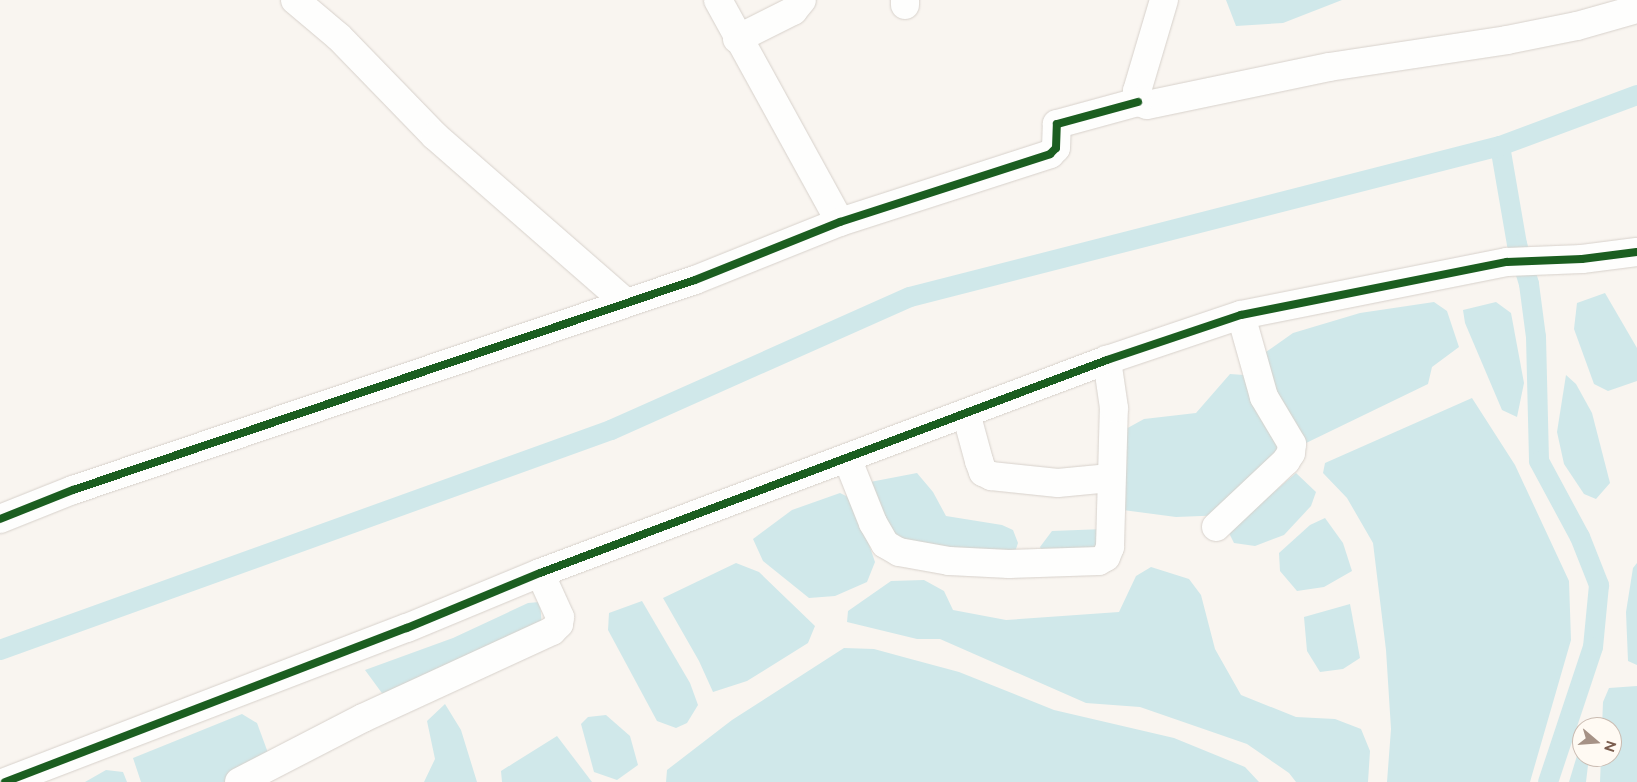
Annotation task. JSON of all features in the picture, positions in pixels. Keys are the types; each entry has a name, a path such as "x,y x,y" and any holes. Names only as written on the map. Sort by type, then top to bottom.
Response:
{"street":[{"path":"295,0 339,38 435,136 625,302"},
{"path":"718,0 737,38 840,222"},
{"path":"737,38 793,11 802,0"},
{"path":"1138,102 1137,91 1164,0"},
{"path":"0,519 74,490 694,280 840,222 1050,154 1056,148 1057,124 1138,102 1147,105 1338,66 1507,40 1577,26 1637,9"},
{"path":"5,782 406,628 540,573 1107,360 1241,315 1520,260 1582,259 1637,252"},
{"path":"1216,527 1286,462 1291,453 1292,444 1264,397 1241,315"},
{"path":"848,458 873,523 885,544 899,552 949,561 1009,564 1099,561 1106,557 1110,547 1110,478 1114,408 1107,360"},
{"path":"966,413 983,472 991,476 1058,483 1110,478"},
{"path":"239,782 362,718 552,631 559,624 560,617 540,573"}],"water":[{"path":"1226,0 1342,0 1283,23 1236,26"},
{"path":"1605,293 1637,348 1637,381 1608,391 1594,384 1574,329 1577,303"},
{"path":"1434,302 1447,311 1459,347 1432,367 1428,384 1304,444 1256,359 1293,333 1360,313"},
{"path":"1496,302 1511,313 1524,383 1517,417 1502,410 1465,323 1463,310"},
{"path":"1230,374 1244,375 1282,457 1227,515 1176,517 1123,510 1124,430 1144,419 1196,413"},
{"path":"1566,375 1576,384 1592,413 1610,483 1596,499 1584,494 1564,464 1557,432"},
{"path":"1472,398 1515,465 1569,581 1571,640 1530,782 1387,782 1391,729 1386,650 1373,543 1347,498 1323,473 1325,463"},
{"path":"917,473 933,492 946,516 1002,525 1013,530 1018,543 1013,558 902,551 885,528 870,482"},
{"path":"1296,473 1316,492 1311,506 1284,535 1255,546 1234,543 1228,531"},
{"path":"840,493 854,500 875,562 867,582 835,596 809,598 763,561 753,539 792,510"},
{"path":"1325,518 1343,543 1352,571 1324,587 1297,591 1280,571 1279,553 1310,525"},
{"path":"1104,529 1106,553 1045,558 1040,547 1052,531"},
{"path":"736,563 759,572 815,626 808,643 747,681 713,692 699,661 663,598"},
{"path":"1637,563 1637,665 1628,661 1626,612 1633,568"},
{"path":"1151,567 1189,579 1201,595 1215,649 1241,695 1296,717 1335,719 1361,729 1370,751 1368,782 1296,782 1289,773 1247,744 1140,707 1086,703 940,639 917,639 847,622 848,611 891,581 924,580 944,591 953,610 1006,620 1119,612 1136,576"},
{"path":"642,601 690,683 698,705 687,723 676,728 657,721 608,630 609,613"},
{"path":"540,602 542,627 387,700 365,670 453,638 528,603"},
{"path":"1350,604 1360,658 1343,669 1320,672 1307,651 1304,617"},
{"path":"844,648 874,649 959,672 1054,710 1174,738 1245,767 1259,782 666,782 667,770 732,720"},
{"path":"1637,686 1637,782 1600,782 1601,767 1622,767 1622,717 1602,717 1603,702 1609,688"},
{"path":"445,704 461,730 477,782 424,782 435,759 427,721"},
{"path":"242,714 257,723 271,761 235,782 141,782 133,758"},
{"path":"606,715 630,736 638,765 617,780 594,772 581,724 588,717"},
{"path":"557,736 592,782 502,782 501,771"},
{"path":"1574,767 1588,767 1586,782 1569,782"},
{"path":"106,770 123,772 127,782 85,782"}],"waterway":[{"path":"0,650 611,430 910,297 1500,146 1637,95"},
{"path":"1500,146 1517,244 1529,284 1536,337 1539,461 1580,537 1599,585 1593,647 1548,782"}],"cycle path":[{"path":"0,519 73,490 695,280 840,222 1050,154 1056,148 1057,124 1138,102"},
{"path":"5,782 407,628 540,573 1107,360 1241,315 1507,262 1582,259 1637,252"}]}
